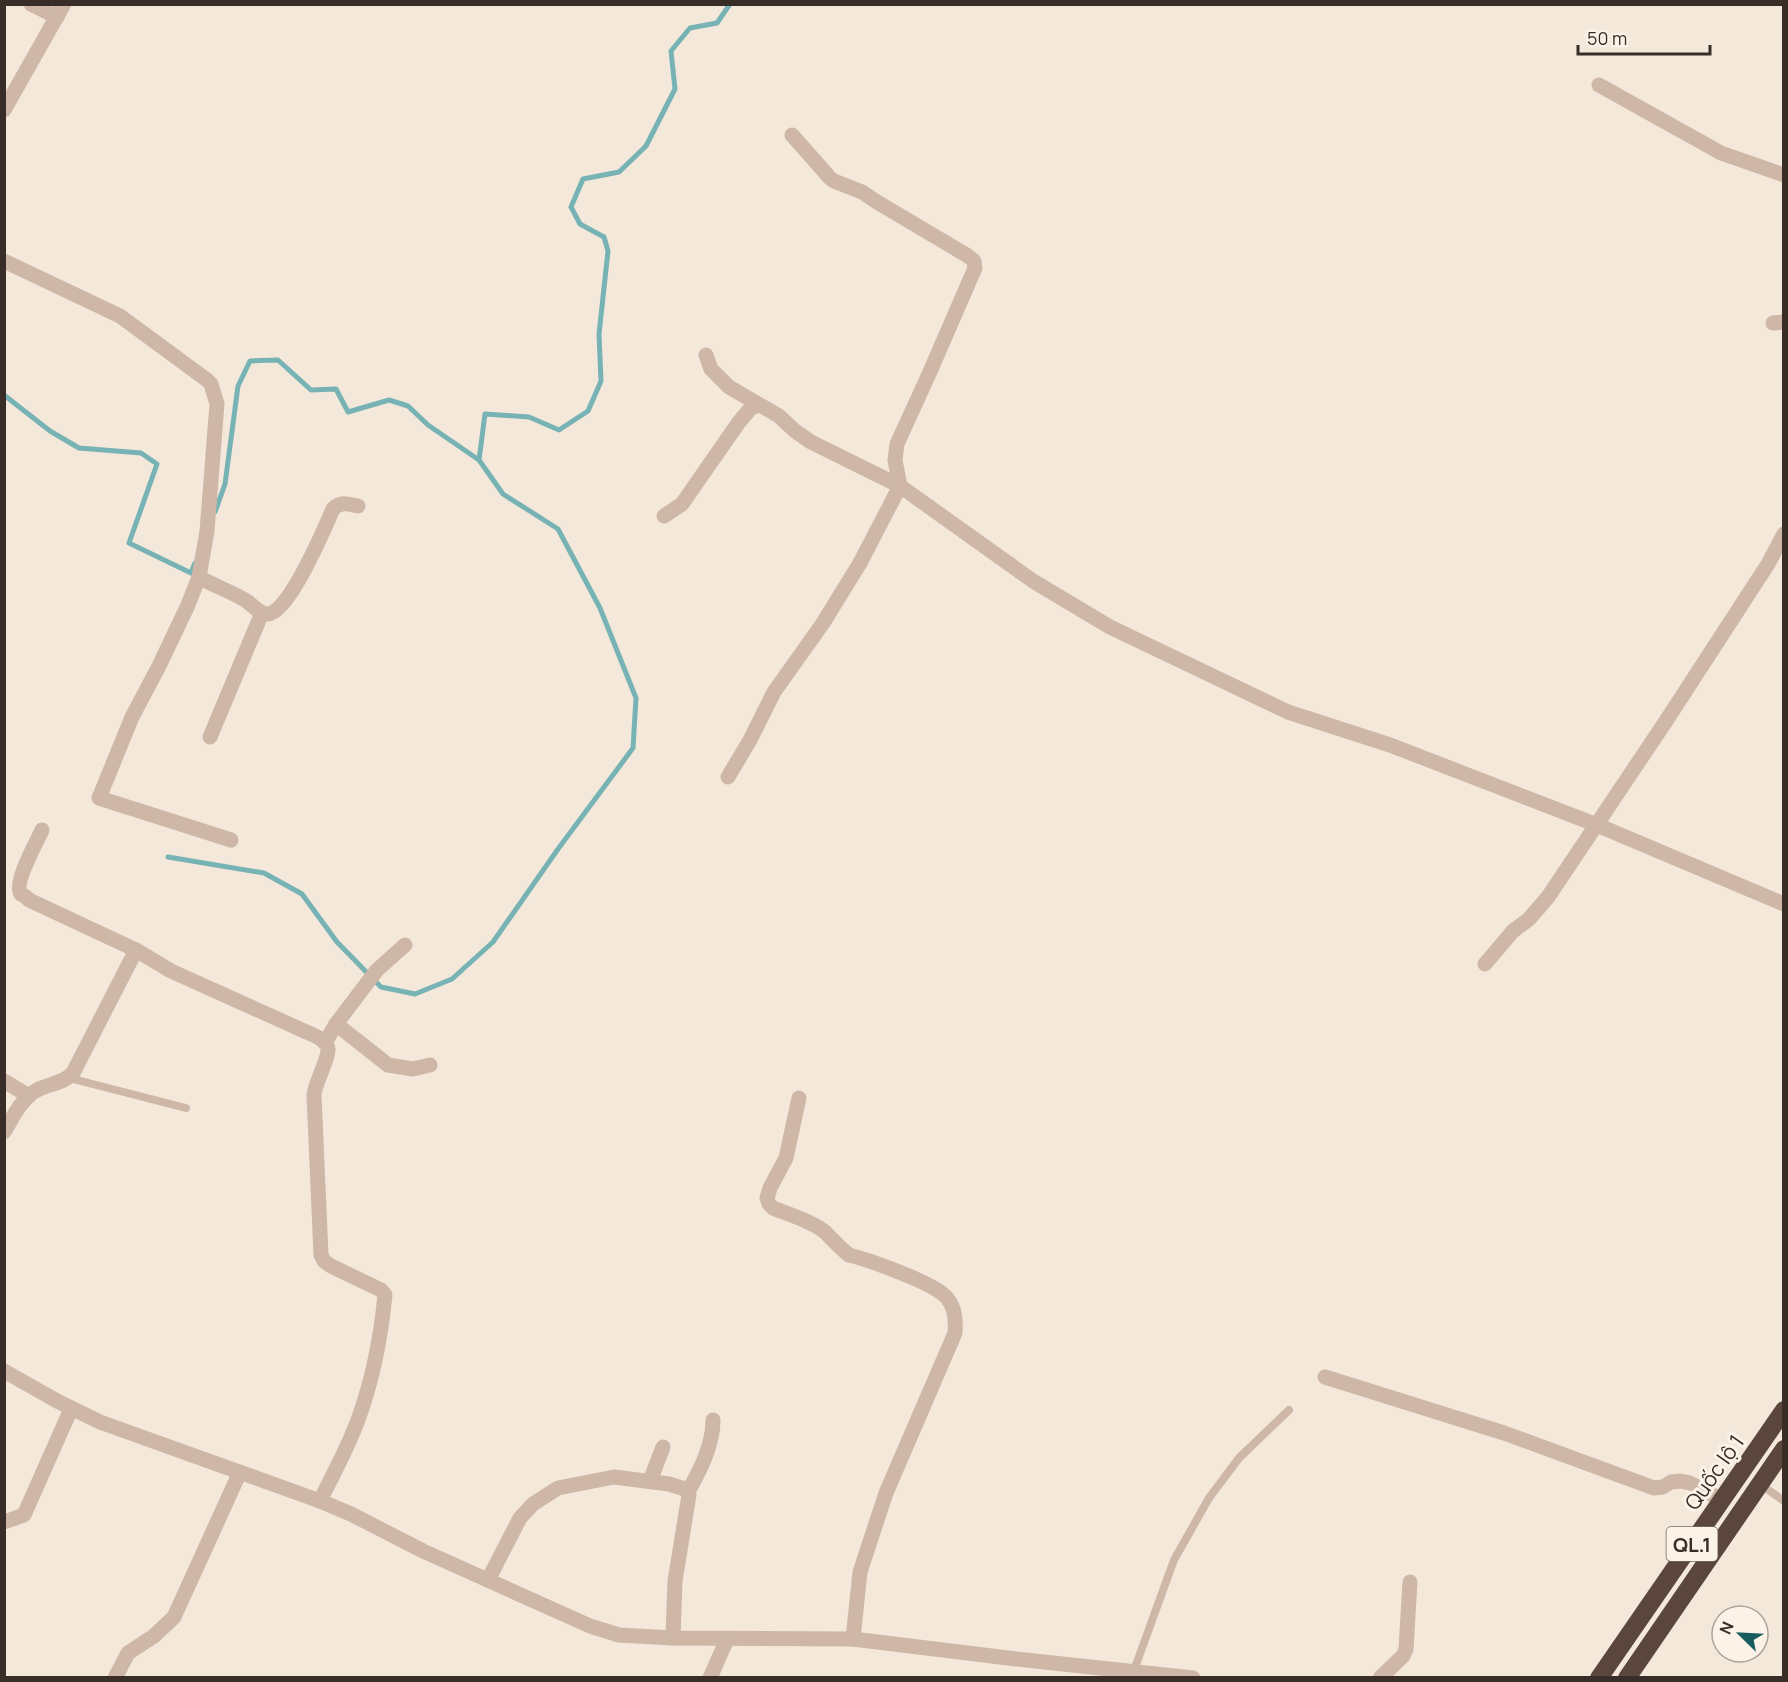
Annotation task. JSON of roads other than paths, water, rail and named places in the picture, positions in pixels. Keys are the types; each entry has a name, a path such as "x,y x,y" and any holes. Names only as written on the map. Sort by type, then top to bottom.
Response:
{"highway":[{"name":"Quốc lộ 1","path":"1599,1677 1784,1410"},
{"name":"Quốc lộ 1","path":"1627,1677 1784,1449"}],"street":[{"path":"4,110 60,11 32,4"},
{"path":"1599,85 1721,153 1784,175"},
{"path":"728,777 774,692 823,623 860,563 900,486 895,460 897,444 975,268 974,261 959,250 862,192 830,178 792,135"},
{"path":"4,261 120,316 211,384 217,404 216,424 207,531 199,577 159,666 132,717 99,798 231,840"},
{"path":"706,355 711,369 722,381 779,416 795,431 900,486 1033,581 1110,627 1288,712 1390,745 1597,825 1784,904"},
{"path":"664,516 682,504 738,422 751,408 759,405"},
{"path":"199,577 245,600 262,613 274,612 304,572 333,509 343,503 358,506"},
{"path":"1485,964 1513,931 1540,907 1597,825 1768,564 1784,534"},
{"path":"210,737 262,613"},
{"path":"42,830 20,878 21,894 29,900 136,950 171,971 322,1040 328,1048 314,1095 321,1254 324,1261 331,1266 381,1290 385,1295 376,1357 365,1400 320,1502"},
{"path":"325,1043 336,1024 377,970 405,945"},
{"path":"4,1132 29,1096 36,1090 69,1078 78,1066 136,950"},
{"path":"336,1024 388,1065 413,1069 430,1065"},
{"path":"4,1081 29,1096"},
{"path":"799,1098 786,1158 770,1188 767,1198 769,1204 825,1233 849,1255 942,1292 949,1300 956,1322 955,1333 886,1493 860,1572 853,1639"},
{"path":"4,1371 100,1422 351,1514 423,1551 609,1633 672,1638 853,1639 1166,1676 1193,1677"},
{"path":"1325,1377 1504,1432 1654,1488 1664,1488 1671,1482 1680,1480 1722,1500"},
{"path":"4,1522 24,1515 71,1408"},
{"path":"672,1638 675,1581 688,1492 704,1461 713,1420"},
{"path":"650,1481 663,1447"},
{"path":"116,1677 128,1653 154,1636 174,1617 240,1472"},
{"path":"488,1580 520,1518 533,1504 558,1488 614,1477 669,1484 688,1492"},
{"path":"1380,1677 1403,1656 1406,1649 1410,1582"},
{"path":"710,1677 727,1639"}],"lane":[{"path":"69,1078 186,1108"},
{"path":"1133,1672 1174,1560 1209,1498 1239,1458 1289,1410"},
{"path":"1760,1484 1784,1501"}],"waterway":[{"path":"168,857 264,873 302,894 337,942 381,987 415,994 452,979 493,942 633,748 636,698 600,608 558,529 503,494 479,460 485,414 529,417 559,430 588,411 601,381 599,334 608,251 604,237 580,224 571,207 583,179 619,172 646,146 675,89 671,51 690,28 717,23 730,4"},
{"path":"215,512 225,484 238,386 250,361 278,360 311,390 336,389 348,412 389,400 408,406 428,425 479,460"},
{"path":"4,395 50,431 79,448 141,453 157,464 129,543 191,573 195,563"}]}
